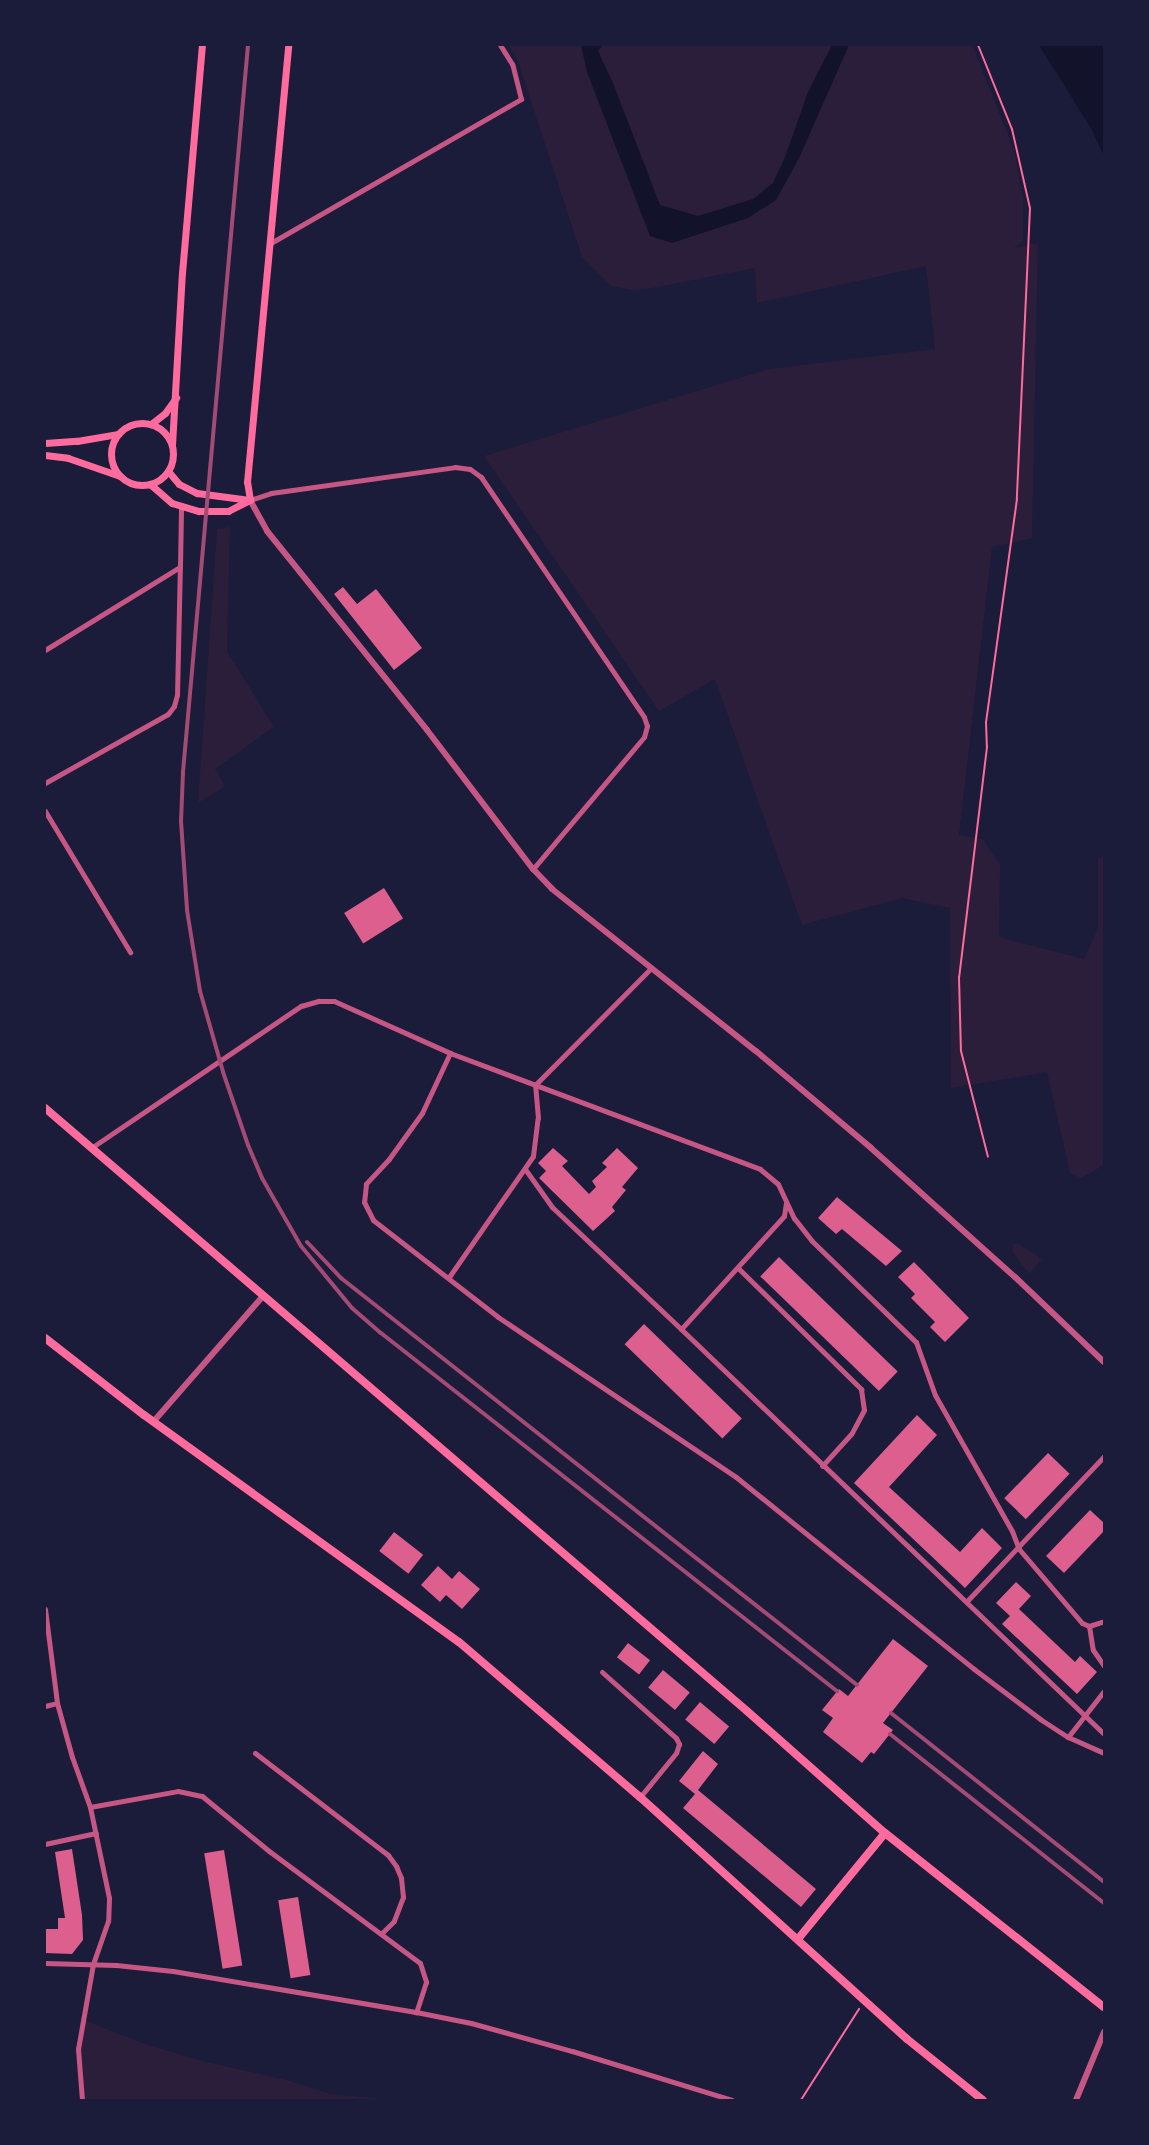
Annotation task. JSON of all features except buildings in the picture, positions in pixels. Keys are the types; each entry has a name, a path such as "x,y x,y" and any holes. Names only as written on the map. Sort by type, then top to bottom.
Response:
{"main road":[{"path":"45,455 68,458 120,476 134,484 150,484 168,471 173,454 184,250 202,45"},
{"path":"250,500 247,482 288,45"},
{"path":"152,424 165,413 176,398"},
{"path":"45,442 77,441 118,434 133,424 152,424 160,429 172,445"},
{"path":"118,434 111,451 115,469 120,476"},
{"path":"168,471 179,484 197,493 250,500"},
{"path":"150,484 165,498 182,507 218,512 236,509 250,500"},
{"path":"45,1108 754,1716 885,1833 1104,2007"},
{"path":"45,1338 154,1421 459,1642 640,1797 932,2060 983,2100"},
{"path":"798,1939 885,1833"}],"street":[{"path":"269,244 521,99 512,64 500,45"},
{"path":"533,869 644,737 646,726 644,717 481,477 470,469 455,466 271,493 250,500 267,531 427,730 533,869 552,889 756,1051 872,1149 1007,1270 1104,1362"},
{"path":"45,783 168,714 174,706 177,695 182,507"},
{"path":"45,650 180,567"},
{"path":"45,811 130,952"},
{"path":"448,1277 533,1156 536,1137 535,1085 650,969"},
{"path":"91,1148 301,1006 319,1001 334,1001 450,1053 760,1169 778,1184 794,1218 812,1241 916,1342 935,1395 1012,1531 1018,1549 1082,1623 1089,1626 1104,1621"},
{"path":"450,1053 422,1113 389,1159 366,1184 364,1202 373,1220 498,1317 736,1477 974,1669 1068,1737 1104,1753"},
{"path":"525,1169 552,1207 1104,1734"},
{"path":"681,1329 784,1216 786,1201"},
{"path":"738,1268 861,1389 864,1410 851,1434 822,1466"},
{"path":"154,1421 262,1296"},
{"path":"967,1601 1104,1456"},
{"path":"45,1609 57,1703 90,1807 109,1908 93,1964 78,2049 82,2100"},
{"path":"1089,1626 1093,1650 1104,1666"},
{"path":"602,1672 676,1738 679,1744 676,1753 640,1797"},
{"path":"1068,1737 1104,1692"},
{"path":"45,1706 57,1703"},
{"path":"255,1754 388,1855 396,1866 401,1878 403,1897 394,1922 382,1933"},
{"path":"90,1807 178,1791 202,1796 269,1851 420,1963 426,1982 416,2012"},
{"path":"45,1844 96,1833"},
{"path":"45,1963 93,1964 173,1971 416,2012 471,2024 632,2068 732,2100"},
{"path":"1076,2100 1104,2032"}],"path":[{"path":"978,45 1012,129 1030,208 1017,499 986,723 987,747 959,977 961,1051 988,1157"},
{"path":"801,2100 851,2019 866,2001"}],"shaded area":[{"path":"509,45 972,45 1014,150 1023,197 1023,241 1014,248 1038,243 1032,538 992,547 959,835 983,839 1000,865 999,937 1084,959 1098,928 1098,858 1104,857 1104,1165 1081,1178 1070,1173 1047,1072 951,1088 950,908 902,898 802,925 715,679 659,711 484,456 769,369 935,349 926,266 757,303 755,268 652,288 634,290 611,286 582,257 518,61"},
{"path":"581,45 603,45 598,51 613,83 660,205 698,216 753,199 773,183 785,157 808,92 832,45 849,45 799,158 776,200 748,218 672,243 650,236 587,72"},
{"path":"1039,45 1104,45 1104,156 1091,128"},
{"path":"230,527 227,651 274,727 215,769 225,786 198,803 217,529"},
{"path":"1013,1244 1019,1244 1042,1259 1029,1274 1012,1251"},
{"path":"84,2020 142,2043 202,2061 290,2081 330,2094 394,2100 82,2100 78,2049"}],"railway":[{"path":"248,45 183,772 181,821 187,910 200,991 223,1072 248,1145 262,1178 301,1246 352,1308 837,1691"},
{"path":"307,1242 341,1278 857,1685"},
{"path":"891,1713 1104,1882"},
{"path":"890,1734 1104,1903"}]}
